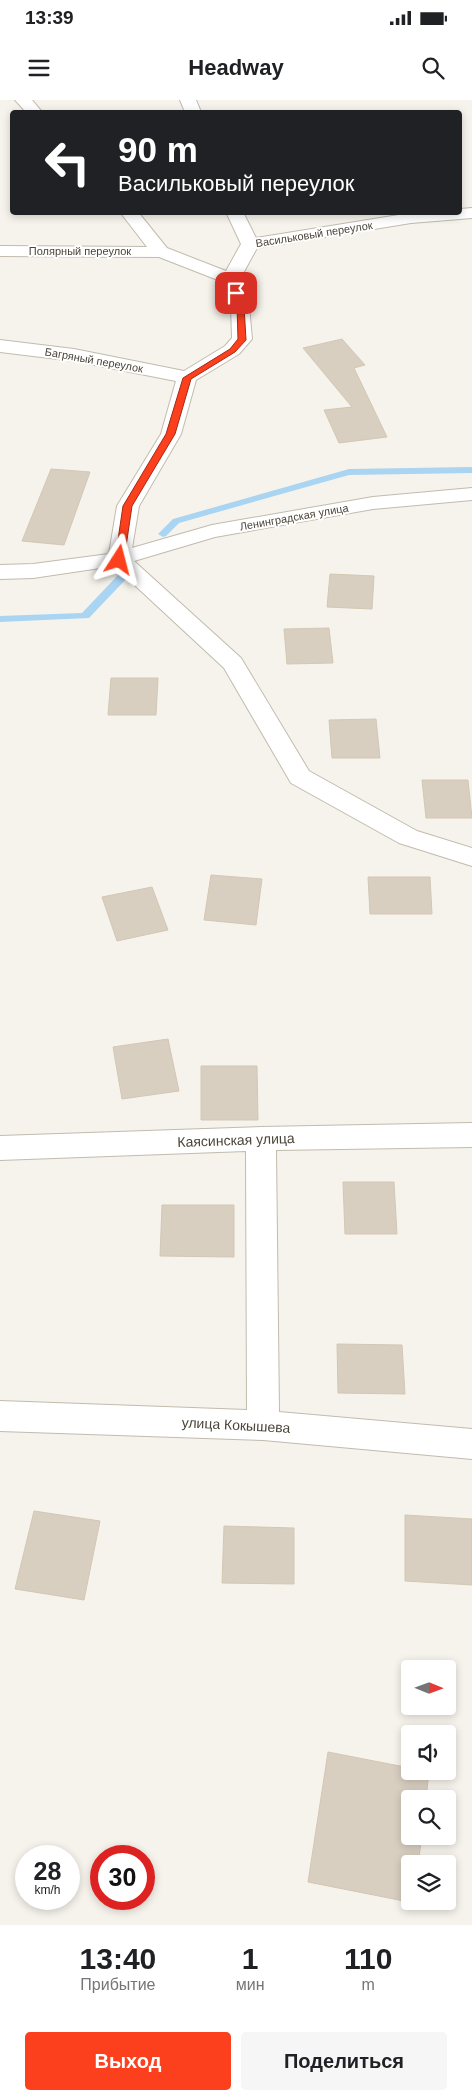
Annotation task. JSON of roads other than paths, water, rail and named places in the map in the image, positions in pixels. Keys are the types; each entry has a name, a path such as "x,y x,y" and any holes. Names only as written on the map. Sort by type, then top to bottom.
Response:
{"street":[{"path":"23,100 32,110"},
{"path":"130,215 160,252 231,279 240,306 242,340 232,350 187,378 170,434 128,506 119,560 233,663 300,777 408,837 472,856"},
{"path":"236,215 250,244"},
{"name":"Васильковый переулок","path":"231,279 250,244 411,218 448,215"},
{"name":"Полярный переулок","path":"0,251 160,252"},
{"name":"Багряный переулок","path":"0,346 74,355 187,378"},
{"name":"Ленинградская улица","path":"0,572 33,571 119,560 212,531 372,503 472,494"},
{"name":"Каясинская улица","path":"0,1148 261,1139 472,1136"},
{"path":"261,1139 263,1425"},
{"name":"улица Кокышева","path":"0,1416 263,1425 472,1444"}],"waterway":[{"path":"163,534 176,521 349,472 472,470"},
{"path":"0,619 85,616 124,575"}]}
